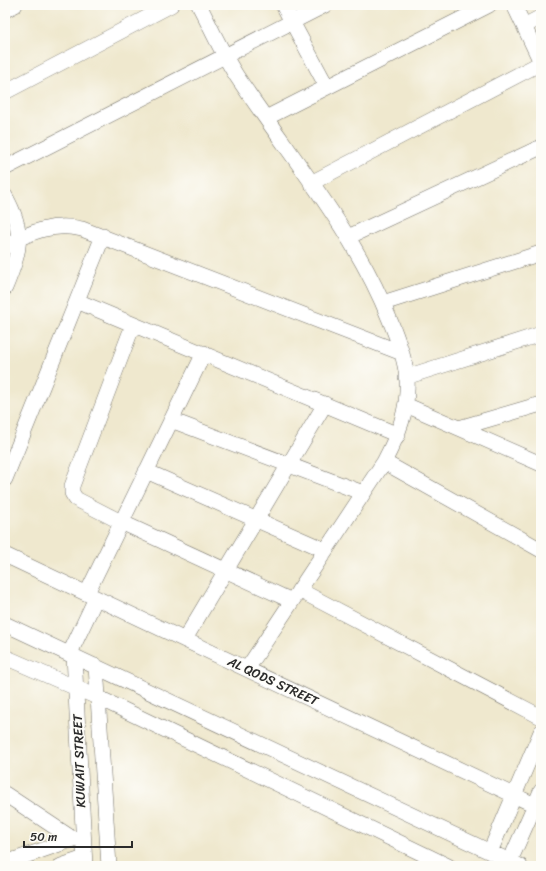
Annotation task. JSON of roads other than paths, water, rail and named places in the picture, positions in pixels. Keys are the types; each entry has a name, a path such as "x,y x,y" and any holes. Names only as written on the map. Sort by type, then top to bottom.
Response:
{"street":[{"path":"5,10 15,5"},
{"path":"5,92 171,5"},
{"path":"199,5 225,56 348,237 383,303 402,353 406,377 406,405 398,435 384,462 247,669"},
{"path":"283,5 327,88"},
{"path":"5,168 325,5"},
{"path":"266,118 490,5"},
{"path":"311,183 541,63 514,5"},
{"path":"524,26 541,17"},
{"path":"348,237 541,146"},
{"path":"5,196 18,221 20,238 17,255 5,288"},
{"path":"5,246 20,238 59,226 70,226 103,236 402,353"},
{"path":"5,479 103,236"},
{"path":"383,303 541,253"},
{"path":"77,301 398,435"},
{"path":"133,325 72,486 72,493 76,499 121,522 226,570 295,596 541,718"},
{"path":"406,377 541,334"},
{"path":"72,654 91,595 121,522 204,354"},
{"path":"185,639 325,404"},
{"path":"459,428 541,404"},
{"path":"406,405 541,464"},
{"path":"171,420 363,494"},
{"path":"384,462 541,550"},
{"path":"146,471 325,550"},
{"name":"AL QODS STREET","path":"5,555 514,795 539,801"},
{"path":"5,624 72,654 515,864 539,801"},
{"name":"KUWAIT STREET","path":"72,654 76,688 78,838 84,862"},
{"path":"5,656 76,688 448,866"},
{"name":"KUWAIT STREET","path":"96,666 109,866"},
{"path":"490,852 541,732"},
{"path":"5,794 78,838"},
{"path":"5,863 78,838"},
{"path":"61,866 84,862"}]}
